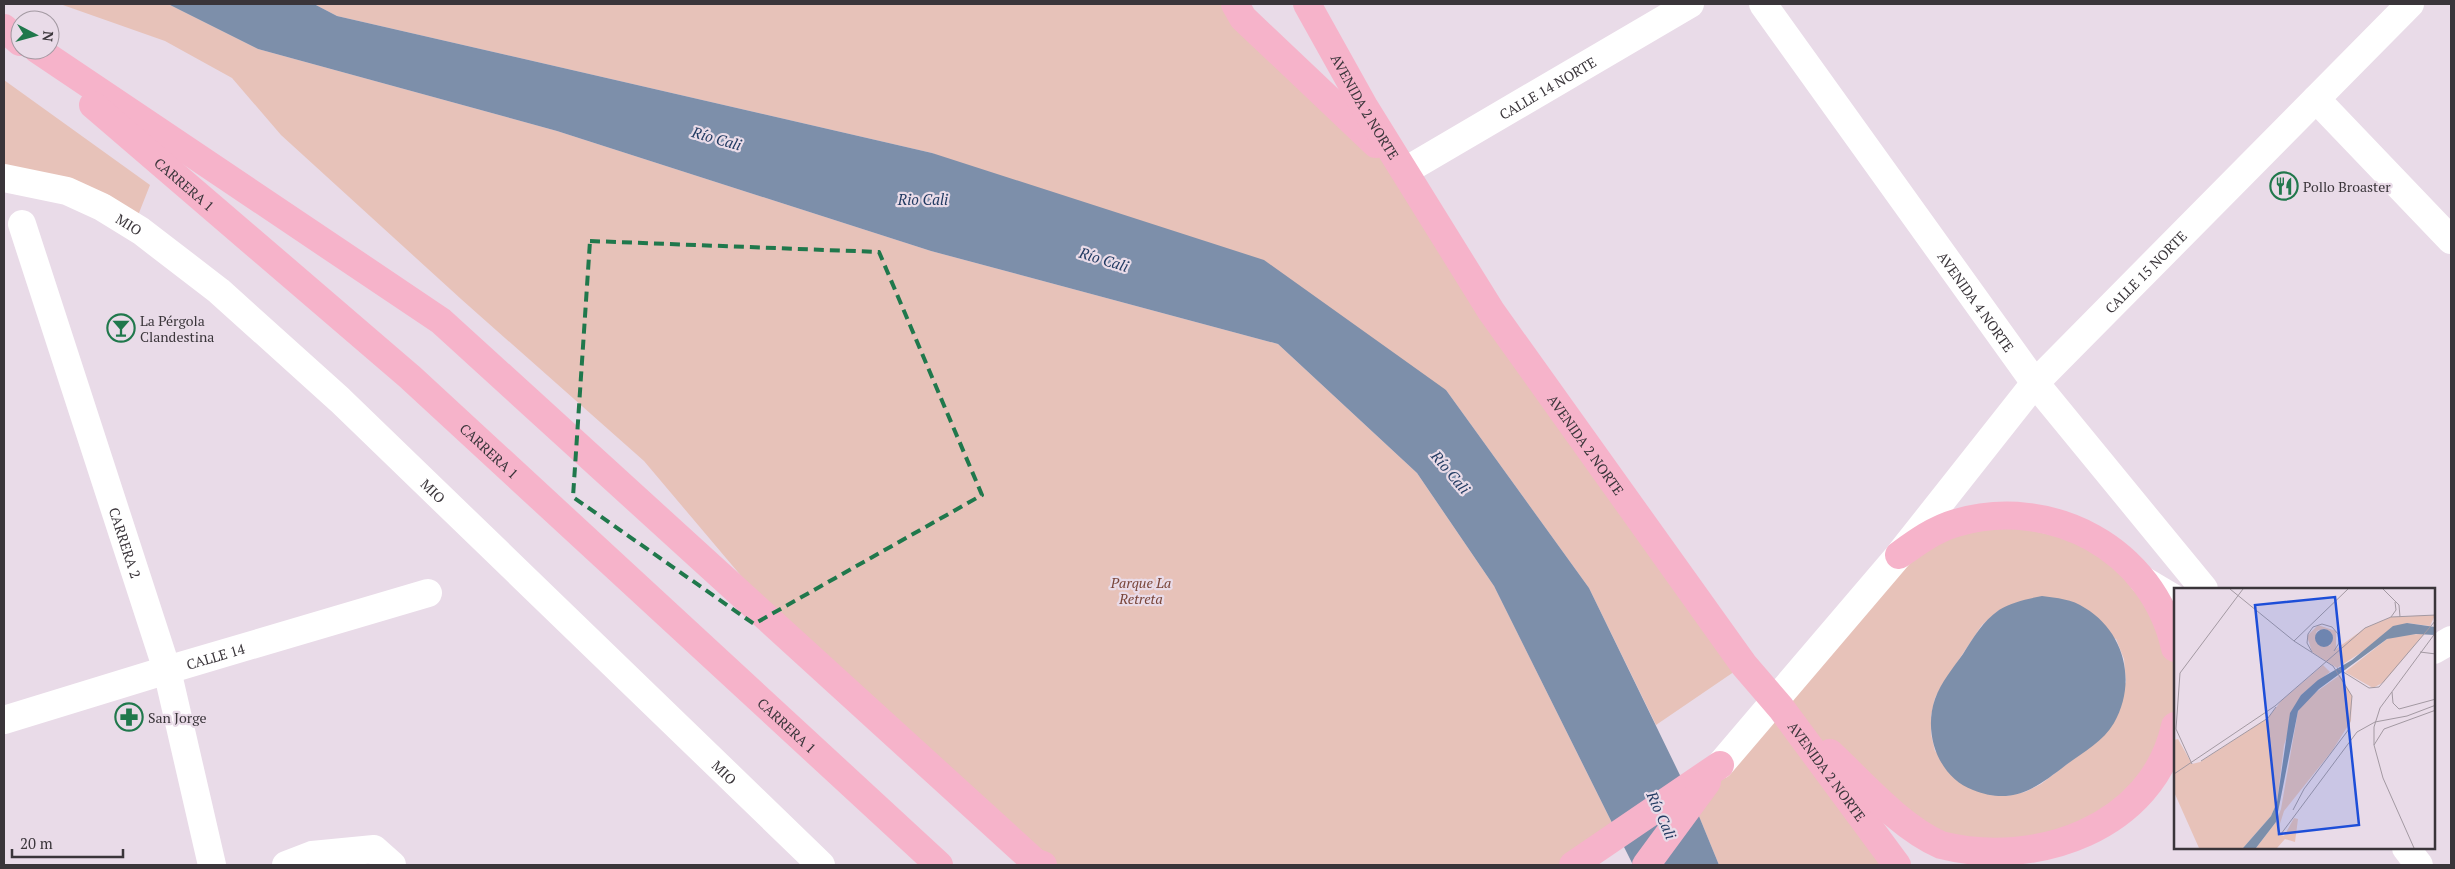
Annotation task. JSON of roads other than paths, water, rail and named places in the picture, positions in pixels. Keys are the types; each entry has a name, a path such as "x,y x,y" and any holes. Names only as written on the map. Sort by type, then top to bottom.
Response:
{"main road":[{"path":"1235,4 1243,18 1405,171"},
{"name":"AVENIDA 2 NORTE","path":"1307,4 1366,108 1491,311 1744,665 1781,708 1897,865"},
{"name":"CARRERA 1","path":"41,60 410,377 939,865"},
{"path":"53,60 441,321 1013,843 1035,862 1043,865"},
{"path":"1899,555 1934,532 1954,524 1998,515 2022,515 2068,526 2089,535 2128,563 2143,580 2166,620 2174,645"},
{"path":"1781,708 1920,834 1959,852 1992,859 2022,859 2058,852 2087,840 2107,828 2128,810 2150,783 2166,754 2174,729"},
{"path":"1573,865 1720,765"},
{"path":"1646,865 1720,765"}],"street":[{"name":"CALLE 14 NORTE","path":"1405,171 1690,4"},
{"name":"AVENIDA 4 NORTE","path":"1763,4 2036,383 2203,588"},
{"name":"CALLE 15 NORTE","path":"1720,765 1899,555 2036,383 2410,4"},
{"path":"2316,99 2451,240"},
{"name":"MIO","path":"4,178 66,191 102,207 141,231 219,291 340,400 821,865"},
{"name":"CARRERA 2","path":"22,224 166,670 212,865"},
{"path":"2143,580 2174,599"},
{"name":"CALLE 14","path":"4,720 166,670 428,594"},
{"path":"2435,649 2451,640"},
{"path":"776,822 802,865"},
{"path":"286,865 312,855 374,849 392,865"},
{"path":"2407,849 2419,865"}],"water":[{"name":"Rio Cali","path":"168,4 314,4 337,16 932,153 1264,260 1446,390 1589,588 1694,804 1719,865 1633,865 1494,586 1417,473 1278,344 931,251 557,131 258,49"},
{"path":"2042,596 2064,599 2080,605 2099,618 2110,630 2118,644 2123,660 2125,692 2121,708 2114,723 2104,736 2034,787 2012,795 2000,796 1973,790 1961,784 1951,775 1942,764 1936,752 1931,726 1935,699 1940,687 1988,619 2009,605"}],"place":[{"name":"Pollo Broaster","path":"2284,186"},
{"name":"La Pérgola Clandestina","path":"121,328"},
{"name":"San Jorge","path":"129,717"}],"water label":[{"name":"Río Cali","path":"717,138"},
{"name":"Río Cali","path":"1104,259"},
{"name":"Río Cali","path":"1451,472"},
{"name":"Río Cali","path":"1662,815"}],"park label":[{"name":"Parque La Retreta","path":"1141,590"}]}
